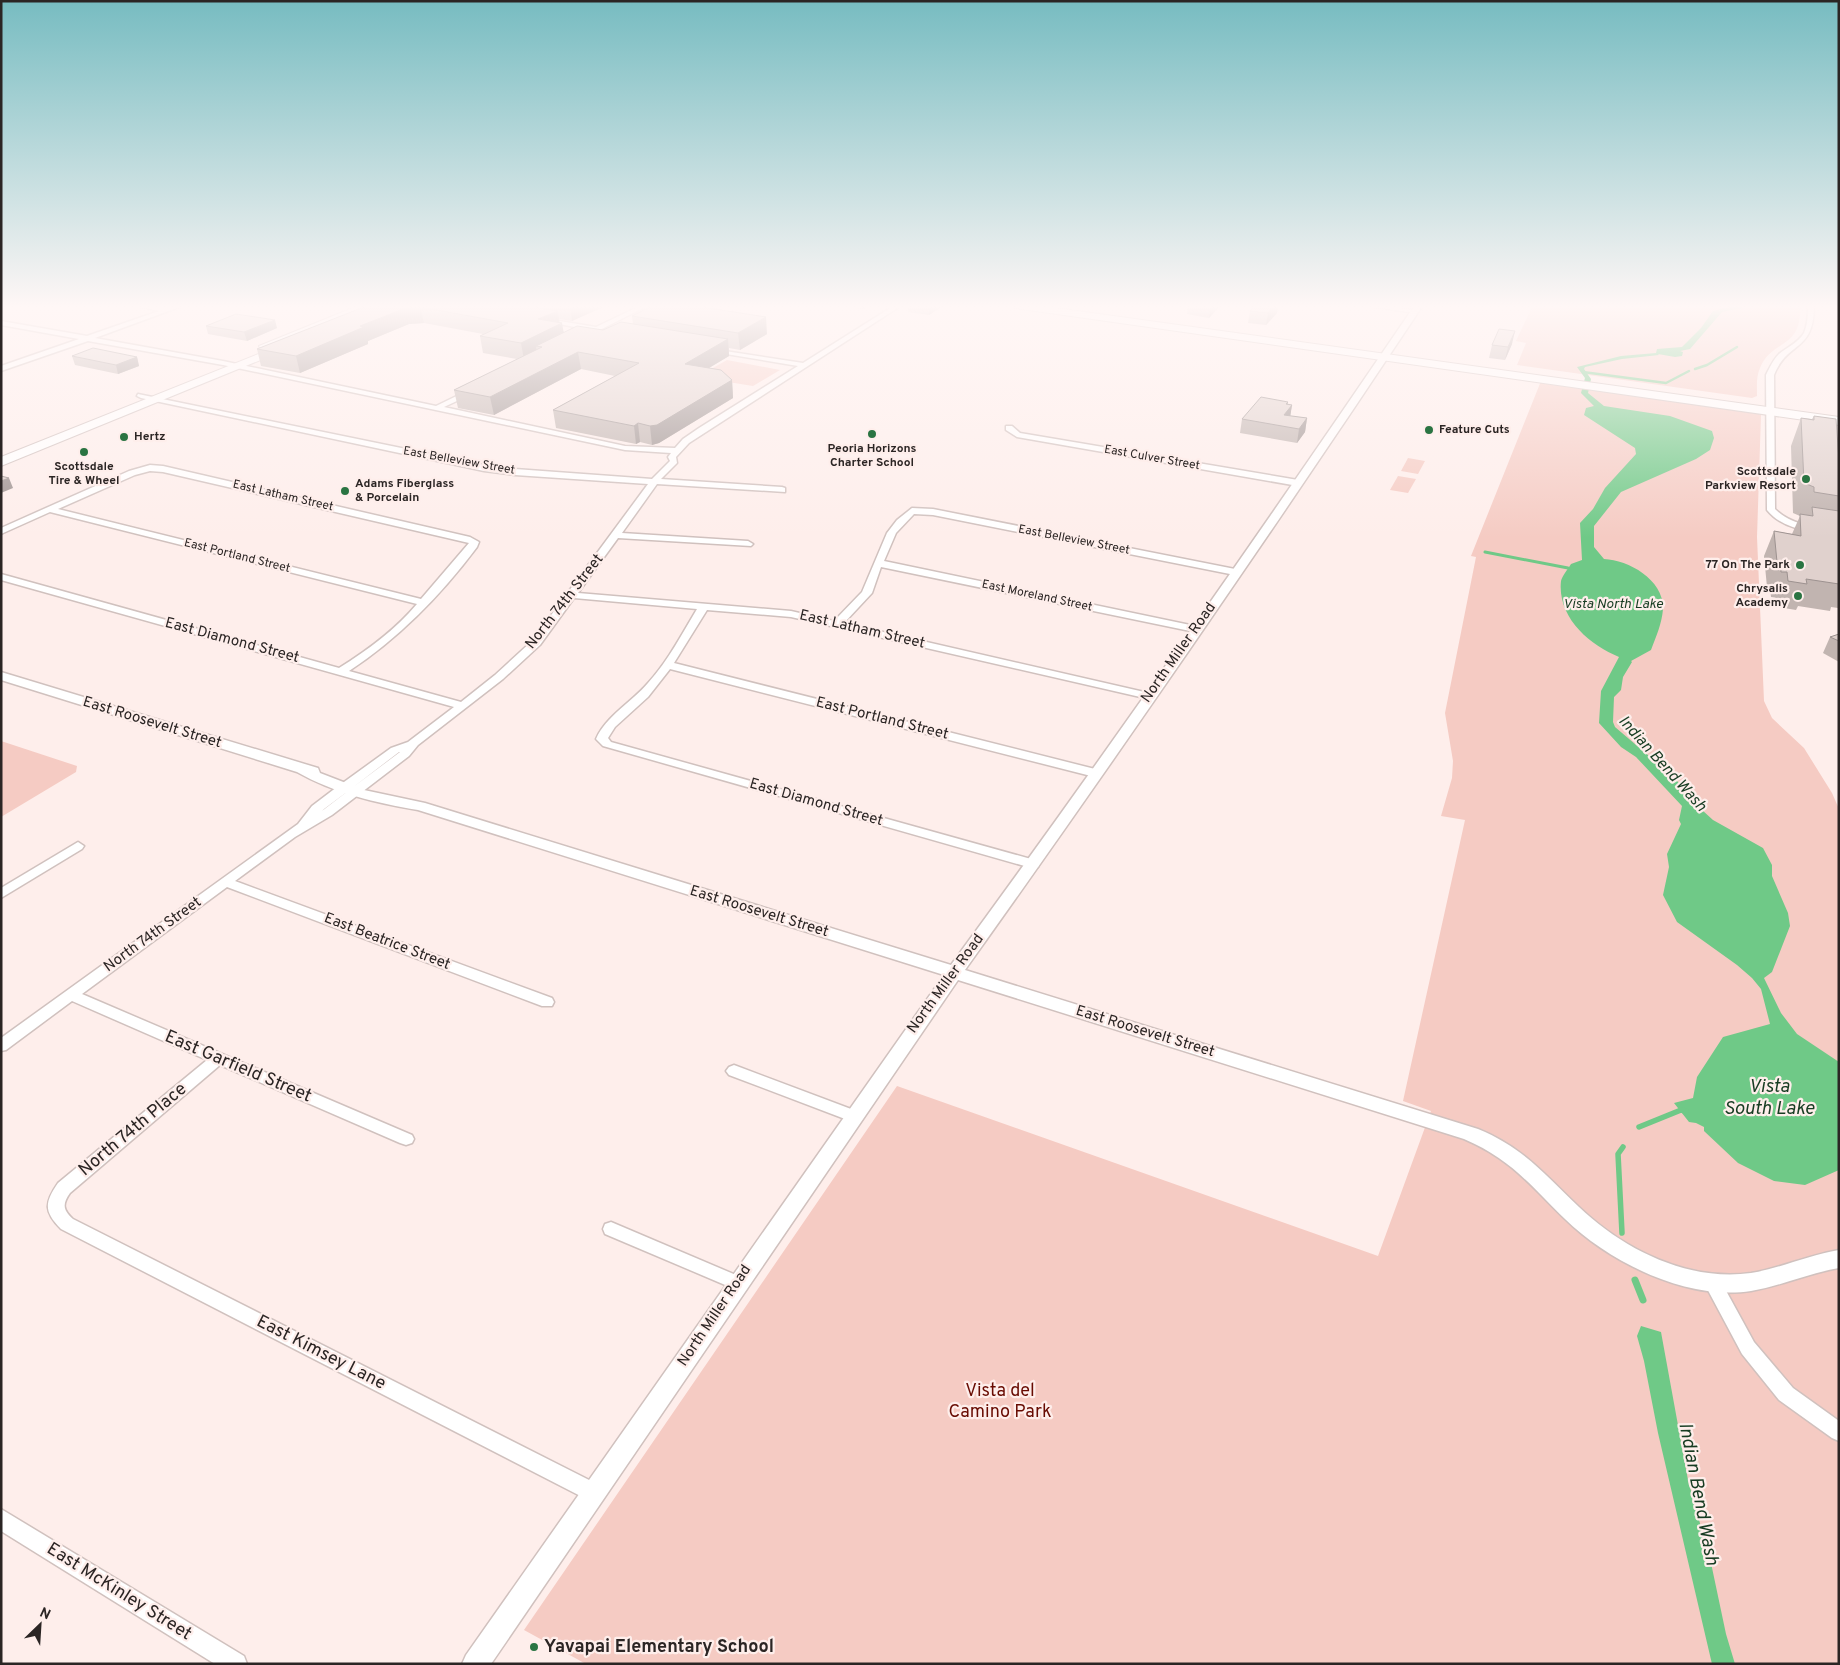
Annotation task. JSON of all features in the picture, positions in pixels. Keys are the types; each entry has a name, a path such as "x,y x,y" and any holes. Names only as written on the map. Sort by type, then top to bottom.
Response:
{"main road":[{"path":"1,452 174,383"},
{"path":"1,462 197,383"},
{"path":"1588,383 1769,408 1839,421"},
{"path":"1769,408 1839,414"}],"street":[{"path":"317,383 625,448 674,454"},
{"name":"North 74th Street","path":"1,1046 304,824 328,812 355,786 405,754 412,744 498,678 536,642 654,482 674,460 674,454 697,433 776,383"},
{"name":"North Miller Road","path":"474,1664 853,1116 954,972 1033,864 1367,383"},
{"path":"1770,383 1771,510 1782,519 1795,525 1839,532"},
{"path":"437,408 477,388"},
{"name":"East Belleview Street","path":"141,396 484,468 515,472 782,490"},
{"name":"East Culver Street","path":"1009,428 1017,435 1298,483"},
{"name":"East Latham Street","path":"51,510 132,473 150,468 172,471 474,542 472,547 424,603"},
{"path":"1,531 51,510"},
{"name":"East Portland Street","path":"51,510 424,603"},
{"name":"East Belleview Street","path":"878,562 892,533 912,511 933,512 1235,572"},
{"path":"616,535 748,544"},
{"path":"837,624 867,593 878,562"},
{"name":"East Moreland Street","path":"878,562 1196,629"},
{"name":"East Diamond Street","path":"1,577 463,706"},
{"name":"East Latham Street","path":"571,595 791,614 1149,696"},
{"path":"342,671 390,638 424,603"},
{"path":"669,666 704,606"},
{"name":"East Portland Street","path":"669,666 1095,773"},
{"name":"East Diamond Street","path":"669,666 654,684 607,728 602,739 607,744 1033,864"},
{"name":"East Roosevelt Street","path":"1,676 302,769 317,779 355,786 394,803 420,806 1390,1107 1477,1136 1510,1154 1524,1165 1579,1220 1620,1250 1662,1270 1712,1281 1736,1283 1761,1280 1807,1264 1839,1258"},
{"path":"1,894 78,846"},
{"name":"East Beatrice Street","path":"226,882 547,1002"},
{"name":"East Garfield Street","path":"71,995 406,1139"},
{"name":"North 74th Place","path":"54,1207 64,1188 218,1059"},
{"path":"734,1071 853,1116"},
{"name":"East Kimsey Lane","path":"54,1207 58,1216 67,1224 594,1493"},
{"path":"611,1229 737,1283"},
{"path":"1712,1281 1748,1348 1786,1394 1839,1432"},
{"name":"East McKinley Street","path":"1,1519 236,1664"}],"green space":[{"path":"732,383 759,383 753,386"},
{"name":"Vista del Camino Park","path":"1540,383 1552,383 1761,415 1757,537 1764,701 1772,718 1804,748 1832,793 1839,809 1839,1664 586,1664 524,1630 897,1086 1378,1256 1431,1111 1403,1101 1465,820 1441,816 1452,778 1453,761 1445,713 1476,557 1471,556"},
{"path":"1643,383 1757,383 1757,396 1752,398"},
{"path":"1408,458 1425,461 1418,474 1401,471"},
{"path":"1398,476 1416,479 1408,493 1390,490"},
{"path":"1,741 77,766 76,772 1,817"}],"water":[{"path":"1584,383 1590,383 1588,393 1604,406 1670,416 1712,431 1714,438 1710,450 1696,459 1621,492 1594,526 1594,547 1604,559 1624,563 1651,581 1658,589 1663,609 1660,625 1651,650 1631,661 1623,677 1621,690 1614,697 1613,722 1615,727 1669,773 1683,787 1691,800 1713,820 1763,848 1772,865 1772,876 1788,913 1790,926 1772,972 1764,978 1781,1013 1797,1034 1839,1062 1839,1170 1805,1185 1774,1181 1738,1163 1704,1131 1704,1127 1689,1122 1674,1103 1693,1098 1697,1077 1723,1037 1770,1024 1761,989 1752,978 1677,922 1663,895 1669,867 1667,854 1681,824 1679,820 1682,806 1636,757 1621,747 1599,723 1601,691 1619,657 1597,645 1577,628 1564,606 1561,594 1561,581 1571,564 1582,560 1580,523 1593,509 1605,488 1636,454 1635,448 1584,415 1586,408 1594,406 1581,393"},
{"path":"1641,1326 1661,1332 1688,1480 1711,1563 1726,1634 1735,1664 1712,1664 1637,1336"}],"building":[{"path":"469,383 518,383 490,397 454,390"},
{"path":"603,383 728,383 657,425 650,426 638,423 634,426 553,410"},
{"path":"1261,397 1288,402 1286,404 1292,405 1284,415 1307,418 1299,429 1242,419"},
{"path":"1814,416 1836,419 1839,496 1814,492 1814,487 1804,483 1801,418 1814,420"},
{"path":"1,476 9,478 1,481"},
{"path":"1812,507 1839,511 1839,584 1806,579 1807,584 1788,581 1787,572 1781,572 1780,562 1777,562 1774,531 1801,536 1800,514 1813,516"},
{"path":"1839,634 1839,641 1830,637"}],"waterway":[{"path":"1485,552 1568,568"},
{"name":"Indian Bend Wash","path":"1639,1127 1681,1110 1686,1111"},
{"name":"Indian Bend Wash","path":"1622,1233 1618,1154 1623,1147"},
{"name":"Indian Bend Wash","path":"1635,1280 1643,1300"}],"place":[{"name":"Feature Cuts","path":"1429,430"},
{"name":"Peoria Horizons Charter School","path":"872,434"},
{"name":"Hertz","path":"124,437"},
{"name":"Scottsdale Tire & Wheel","path":"84,452"},
{"name":"Scottsdale Parkview Resort","path":"1806,479"},
{"name":"Adams Fiberglass & Porcelain","path":"345,491"},
{"name":"77 On The Park","path":"1800,565"},
{"name":"Chrysalis Academy","path":"1798,596"},
{"name":"Yavapai Elementary School","path":"534,1647"}],"water label":[{"name":"Vista North Lake","path":"1613,604"},
{"name":"Vista South Lake","path":"1769,1098"}]}
